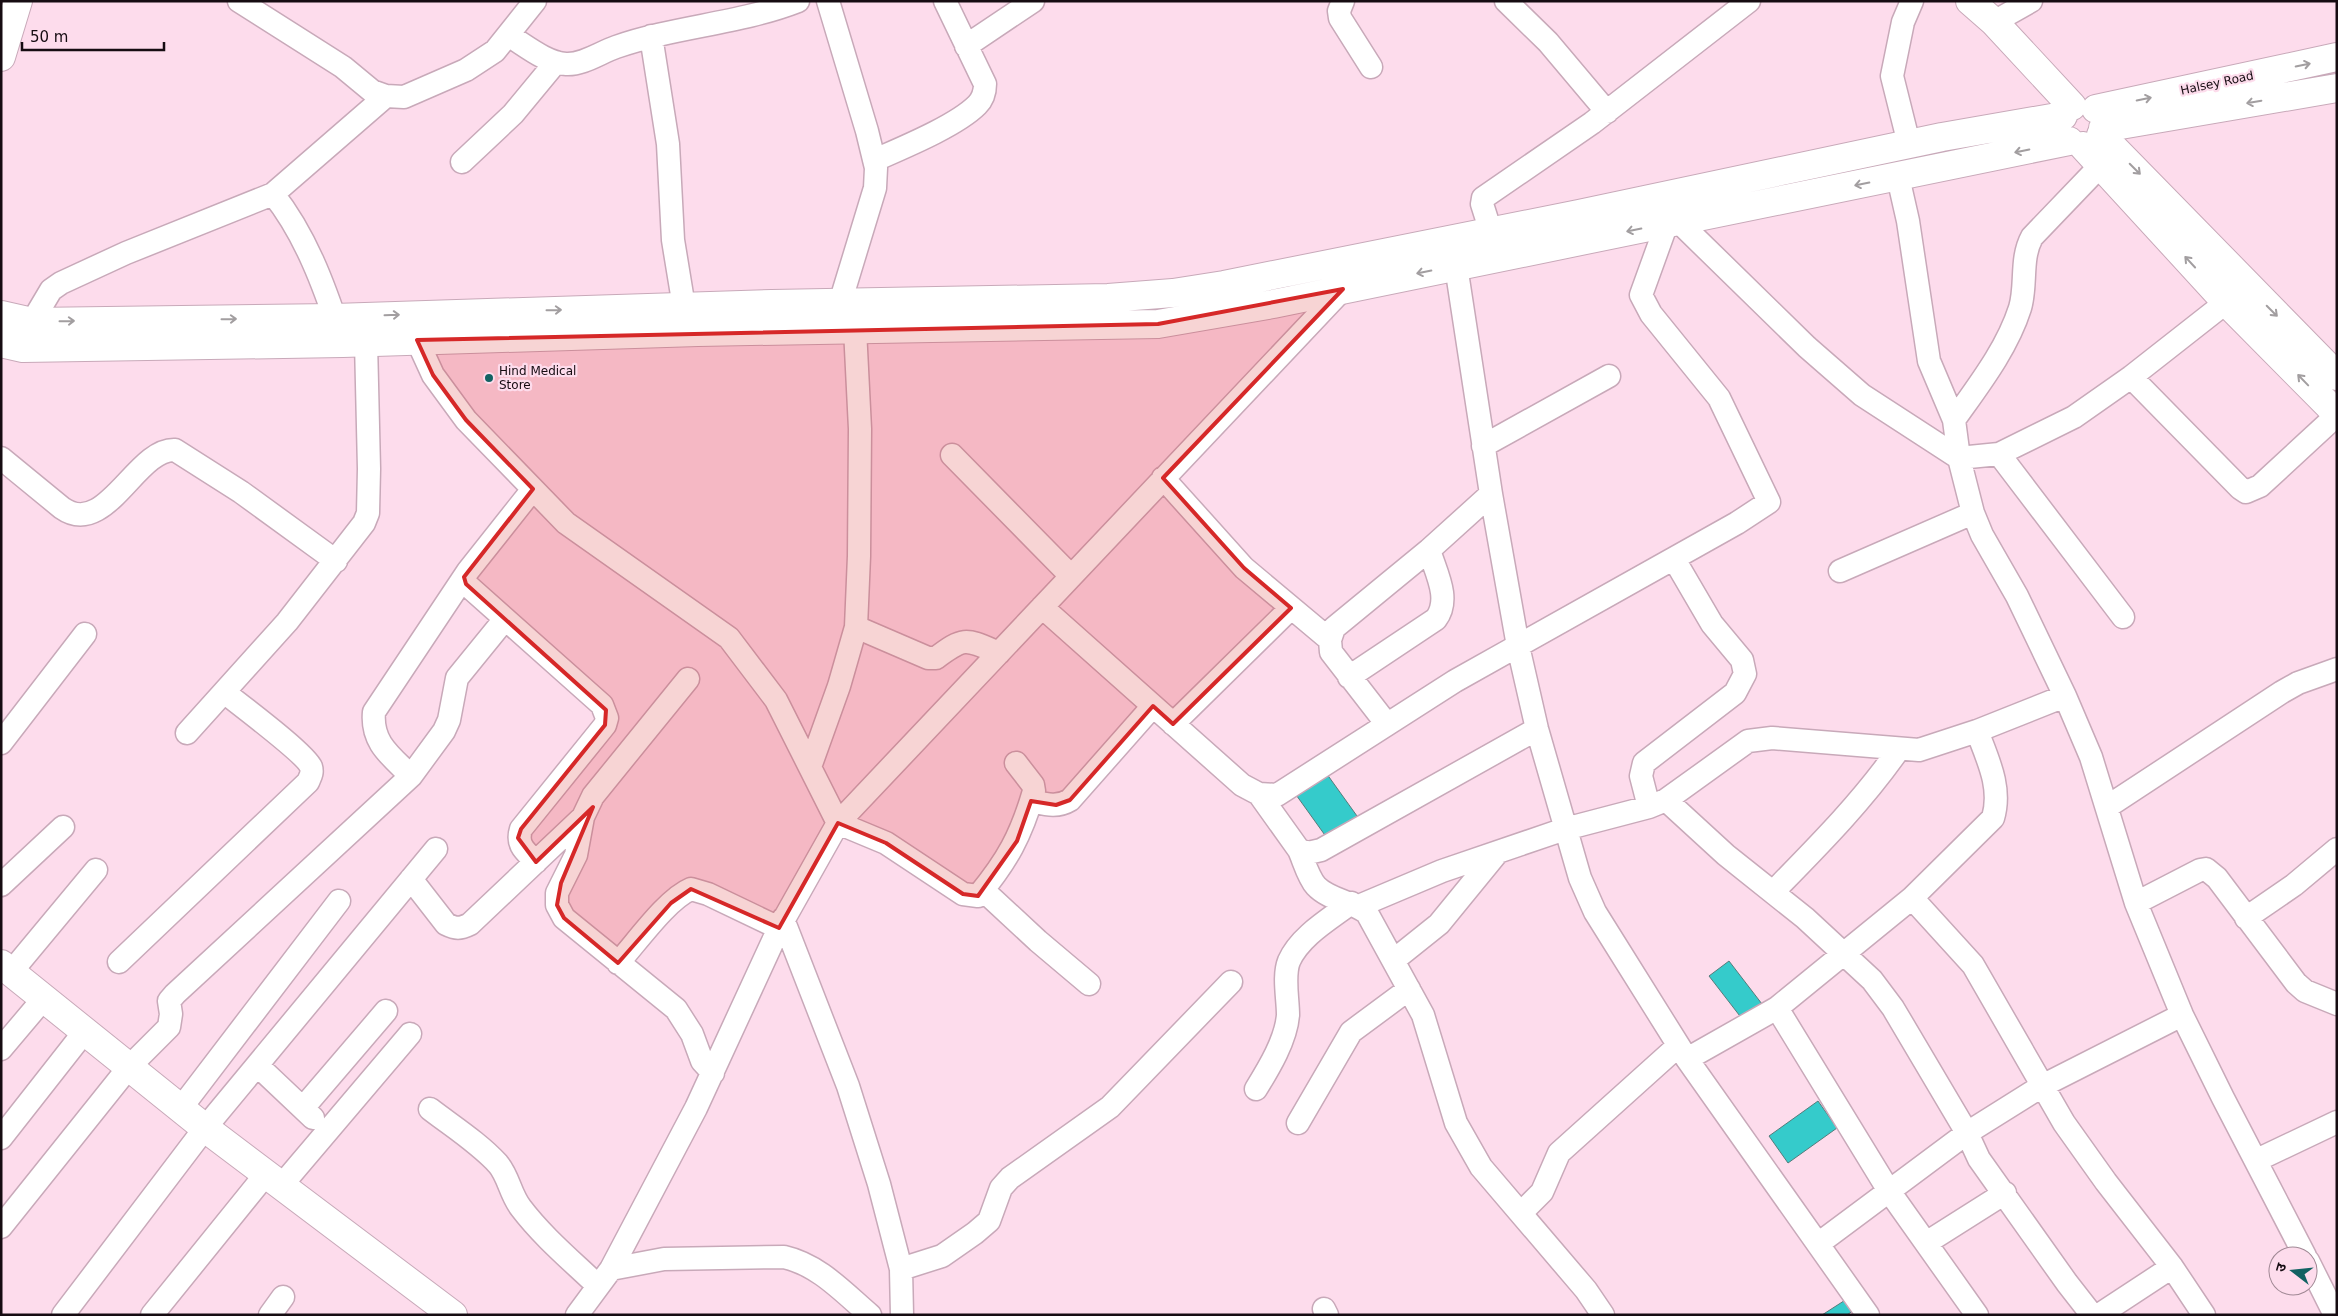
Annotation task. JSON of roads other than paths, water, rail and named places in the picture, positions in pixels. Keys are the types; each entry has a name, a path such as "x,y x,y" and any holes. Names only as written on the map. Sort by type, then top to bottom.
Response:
{"street":[{"path":"1,57 18,1"},
{"path":"239,1 343,67 372,90 386,96 404,97 466,70 494,51 535,1"},
{"path":"508,35 556,62 567,65 651,36 768,13 798,1"},
{"path":"828,1 876,168 875,188 840,303"},
{"path":"875,160 941,128 976,106 985,92 985,84 945,1"},
{"path":"966,46 1033,1"},
{"path":"1343,1 1339,11 1340,18 1372,67"},
{"path":"1506,1 1548,42 1607,112"},
{"path":"1909,144 1892,76 1904,22 1912,1"},
{"path":"1970,1 1994,22 2086,131 2282,340 2337,415 2260,486 2246,492 2131,377"},
{"path":"1994,22 2031,1"},
{"path":"1499,257 1482,204 1483,198 1607,112 1739,4"},
{"path":"651,36 668,144 673,240 684,307"},
{"name":"Halsey Road","path":"2086,131 2337,57"},
{"path":"462,162 513,114 556,62"},
{"path":"1,342 23,348 354,343 855,329 1158,324 1343,289 1898,177 2086,131 2337,88"},
{"path":"32,322 51,290 61,283 126,252 273,194 386,96"},
{"path":"1,315 32,322 334,318 684,307 1108,298 1173,293 1224,285 1491,231 1909,144 2086,131"},
{"path":"1954,420 2012,328 2022,301 2027,246 2086,131"},
{"path":"1898,177 1908,221 1929,361 1954,420 1959,458 1973,513 1982,535 2016,596 2065,696 2091,757 2136,903 2182,1015 2300,1246"},
{"path":"187,733 287,622 336,561 364,523 368,513 369,469 354,343 334,318 327,297 291,216 273,194"},
{"path":"1673,222 1807,347 1862,395 1959,458 1999,454 2074,417 2131,377 2237,294"},
{"path":"1042,607 1242,785 1259,794 1277,795 1386,723 1455,681 1737,523 1769,502 1719,398 1651,314 1641,296 1673,222"},
{"path":"1456,266 1483,446 1518,646 1537,729 1580,878 1595,912 1683,1052 1868,1315"},
{"path":"577,1315 604,1277 696,1108 781,924 838,823 1343,289"},
{"path":"810,767 839,686 856,627 859,556 860,429 855,329"},
{"path":"417,340 433,375 466,420 566,523 729,638 776,700 838,823 886,844 963,894 978,896 1007,859 1017,841 1034,791 1033,785 1016,763"},
{"path":"2282,340 2337,376"},
{"path":"1483,446 1609,376"},
{"path":"1,458 70,514 80,516 88,514 118,493 158,453 175,450 241,492 336,561"},
{"path":"1999,454 2123,616"},
{"path":"952,455 1071,576"},
{"path":"1163,478 1244,568 1330,640"},
{"path":"411,776 376,738 373,724 374,712 464,578 533,489"},
{"path":"1386,723 1331,652 1330,640 1334,628 1429,550 1491,494"},
{"path":"1840,572 1973,513"},
{"path":"1349,677 1436,619 1442,611 1444,600 1429,550"},
{"path":"1674,559 1712,624 1742,660 1745,674 1734,692 1644,763 1641,776 1657,804 1701,833 1846,954 1872,980 1893,1008 1967,1133 1979,1159 2092,1315"},
{"path":"464,578 466,584 602,705 607,718 605,725 521,829 518,838 520,846 536,862"},
{"path":"1173,724 1291,608"},
{"path":"1,1227 129,1066 169,1027 171,1014 169,1002 175,994 411,776 444,732 449,720 457,678 505,619"},
{"path":"856,627 928,658 936,658 956,643 964,641 973,642 999,653"},
{"path":"1,743 85,634"},
{"path":"2107,807 2282,692 2298,683 2337,669"},
{"path":"688,679 593,796 583,817 579,846 557,894 557,905 564,918 676,1008 692,1034 702,1061 713,1072"},
{"path":"119,962 274,816 308,782 312,774 311,766 296,750 224,692"},
{"path":"1256,1089 1266,1074 1288,1016 1289,962 1312,933 1355,905 1442,871 1565,829 1657,804 1748,741 1772,738 1919,750 1977,732 2065,696"},
{"path":"1031,801 1062,805 1070,800 1154,706"},
{"path":"1299,850 1308,853 1322,850 1537,729"},
{"path":"1521,1214 1542,1192 1559,1153 1683,1052 1777,1008 1846,954 1912,898 1993,818 1996,806 1996,783 1977,732"},
{"path":"1773,892 1839,825 1876,782 1900,749"},
{"path":"1259,794 1299,850 1314,884 1322,891 1355,905 1368,913 1423,1015 1456,1123 1481,1167 1586,1290 1603,1315"},
{"path":"411,879 446,924 462,929 470,924 583,817"},
{"path":"1,885 63,827"},
{"path":"63,1315 205,1128 436,849"},
{"path":"2246,918 2294,885 2337,849"},
{"path":"1394,960 1439,924 1497,853"},
{"path":"2136,903 2200,870 2206,869 2217,878 2296,983 2305,991 2337,1004"},
{"path":"96,870 6,968 205,1128 453,1315"},
{"path":"618,963 671,903 682,893 691,889 708,894 781,924 848,1086 879,1184 901,1269 902,1315"},
{"path":"983,890 1038,941 1089,984"},
{"path":"1912,898 1973,965 2042,1086 2106,1182 2172,1266 2204,1315"},
{"path":"181,1108 339,901"},
{"path":"901,1269 942,1256 989,1221 994,1212 1000,1188 1010,1178 1110,1107 1231,982"},
{"path":"1298,1123 1338,1051 1351,1032 1409,989"},
{"path":"1,1049 44,998"},
{"path":"1777,1008 1889,1191 1977,1315"},
{"path":"303,1108 386,1011"},
{"path":"1818,1244 1967,1133 2042,1086 2182,1015"},
{"path":"1,1138 85,1031"},
{"path":"152,1315 274,1180 327,1131 410,1034"},
{"path":"258,1066 327,1131"},
{"path":"430,1109 492,1158 506,1176 513,1197 539,1230 604,1277"},
{"path":"2257,1160 2337,1122"},
{"path":"1926,1243 2004,1193"},
{"path":"604,1277 664,1259 784,1257 800,1261 817,1270 870,1315"},
{"path":"2098,1315 2172,1266"},
{"path":"2318,1281 2335,1315"},
{"path":"270,1315 283,1297"}],"place":[{"name":"Hind Medical Store","path":"489,378"}]}
